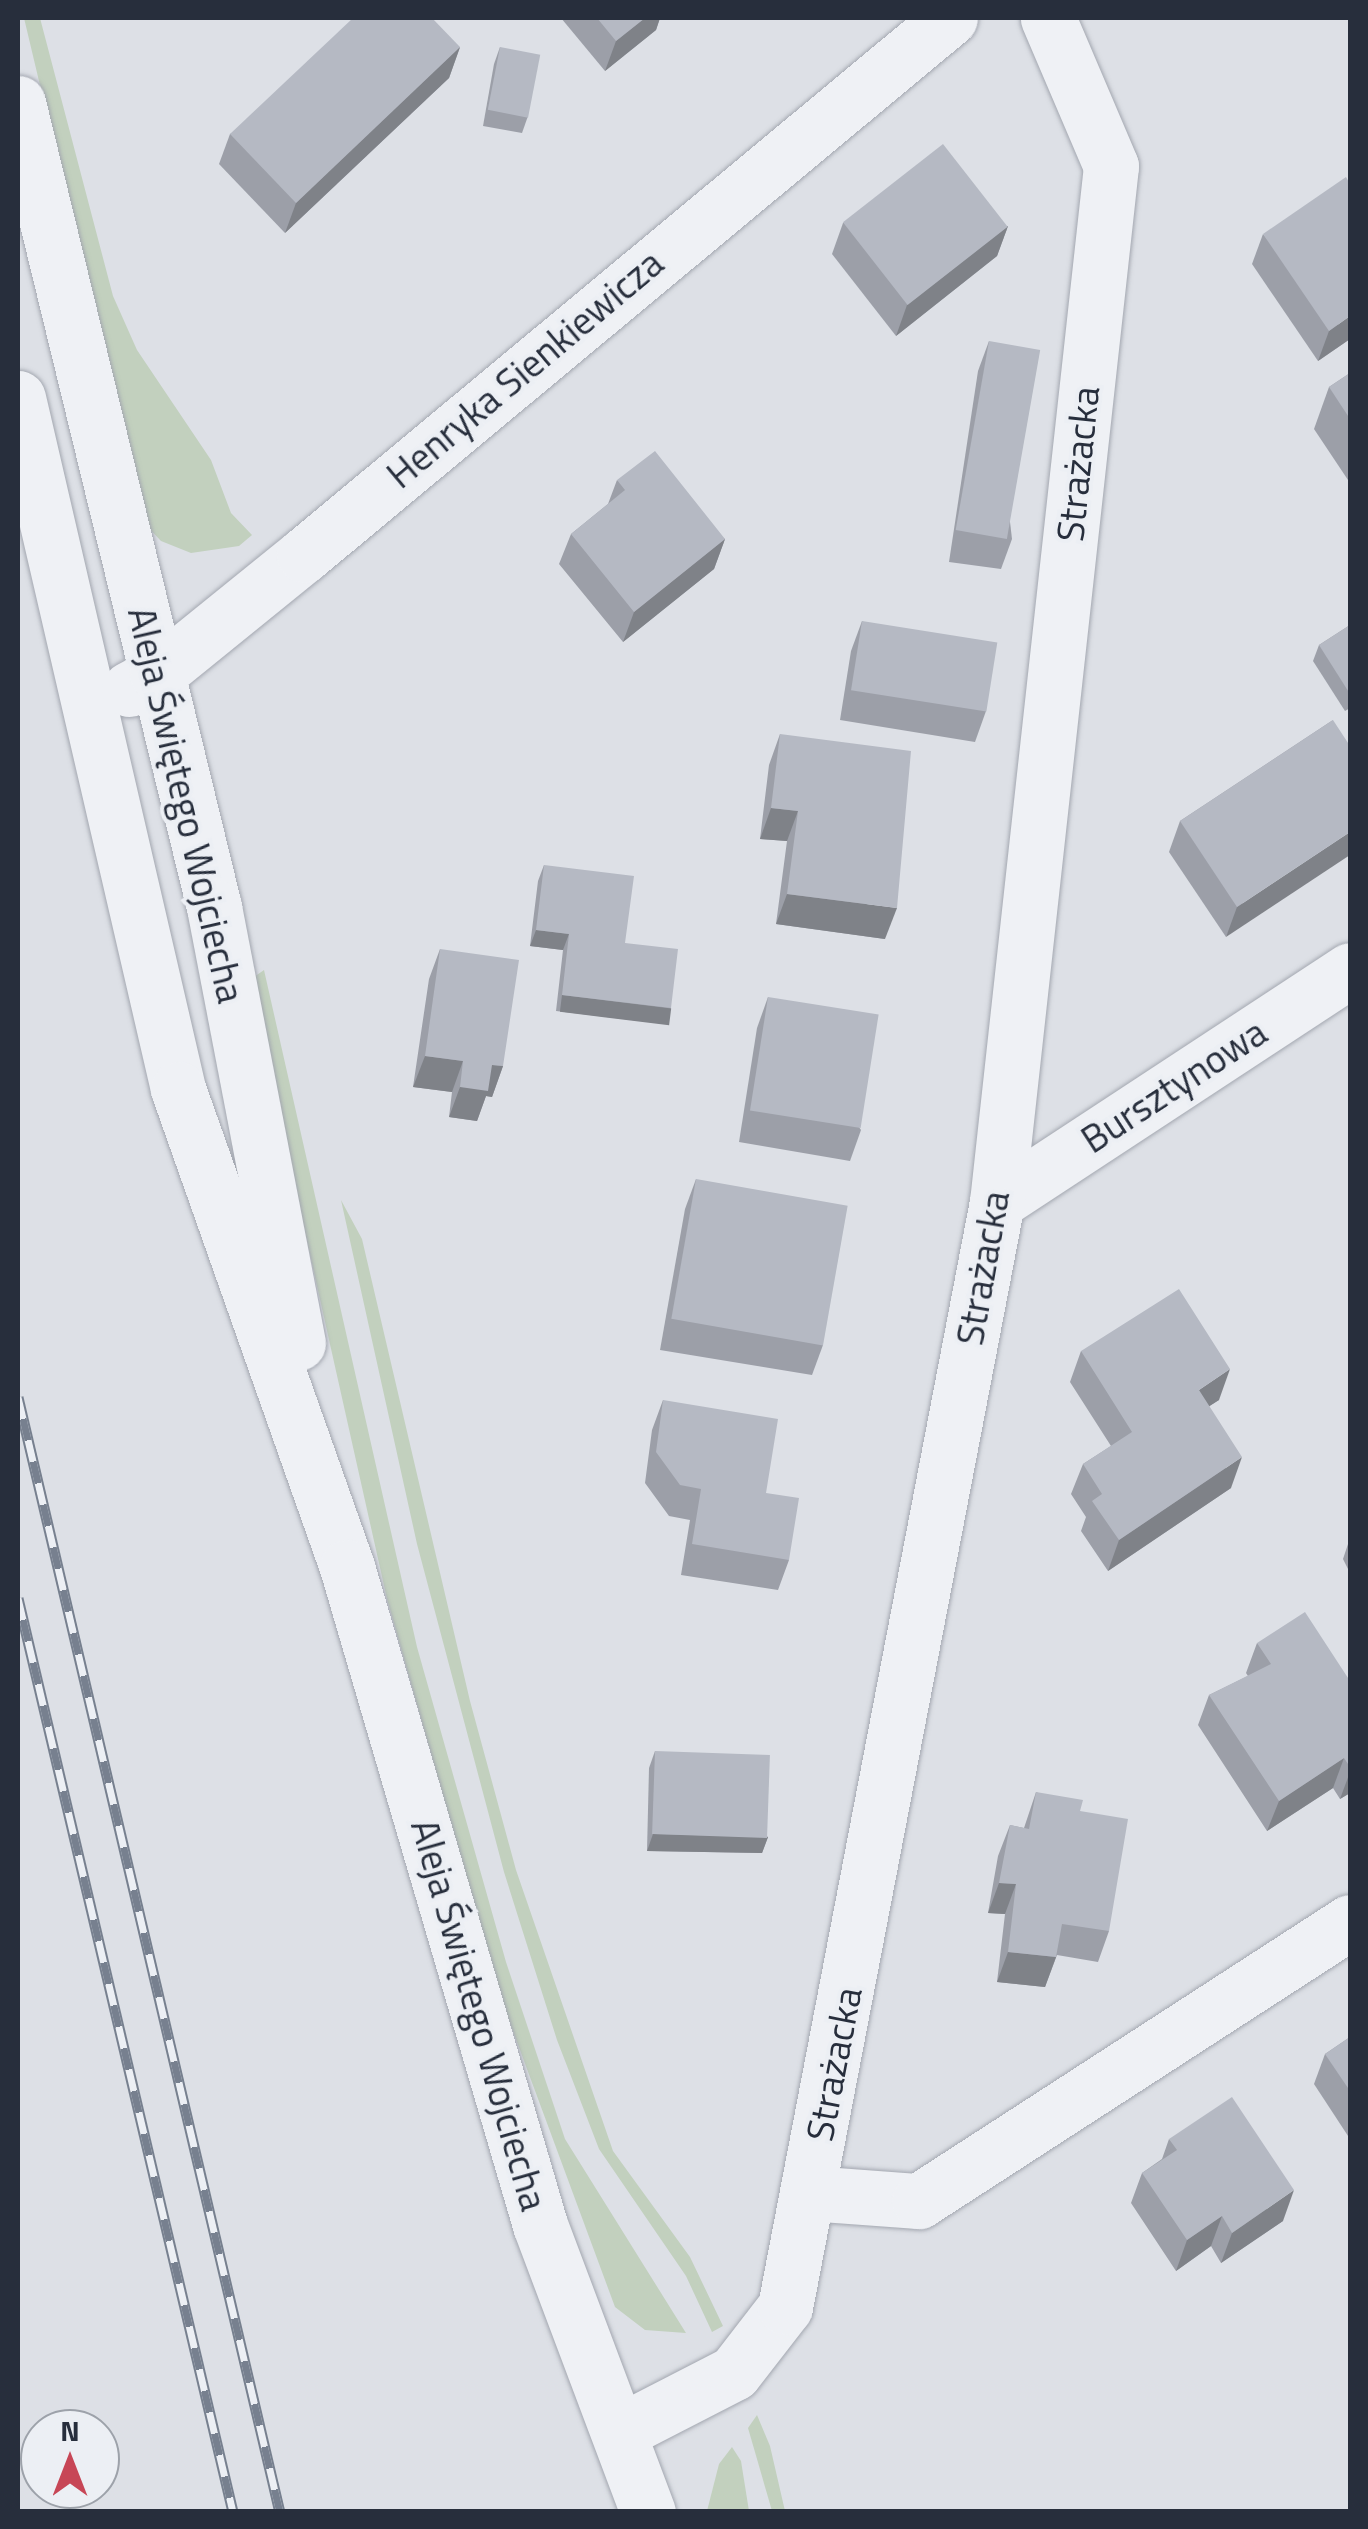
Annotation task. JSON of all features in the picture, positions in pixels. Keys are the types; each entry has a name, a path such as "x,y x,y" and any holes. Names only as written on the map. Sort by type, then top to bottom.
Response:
{"street":[{"name":"Henryka Sienkiewicza","path":"92,709 158,674 950,18"},
{"name":"Strażacka","path":"619,2432 749,2359 785,2306 997,1202 1112,166 1048,18"},
{"name":"Aleja Świętego Wojciecha","path":"18,103 214,906 330,1512"},
{"name":"Aleja Świętego Wojciecha","path":"18,398 178,1089 330,1512 540,2225 648,2512"},
{"name":"Bursztynowa","path":"997,1202 1350,970"},
{"path":"809,2193 919,2200 1350,1922"}],"green space":[{"path":"24,18 40,18 113,296 137,350 211,460 231,513 252,535 239,546 191,553 161,541 144,523"},
{"path":"264,970 417,1647 506,1962 565,2139 686,2333 645,2330 615,2307 500,1996 387,1599 270,1076 254,977"},
{"path":"341,1200 362,1239 470,1701 516,1870 613,2151 690,2257 723,2326 712,2332 686,2276 599,2149 557,2040 504,1872 417,1544"},
{"path":"757,2415 770,2446 785,2511 772,2511 748,2428"},
{"path":"732,2447 741,2461 749,2511 707,2511 719,2464"}],"building":[{"path":"353,18 432,18 460,47 296,203 230,134"},
{"path":"597,18 645,18 616,41"},
{"path":"500,47 540,55 528,118 488,110"},
{"path":"943,144 1008,227 908,305 843,222"},
{"path":"1346,177 1350,184 1350,316 1329,331 1263,234"},
{"path":"989,341 1040,350 1007,539 956,530"},
{"path":"1350,373 1350,419 1329,387"},
{"path":"655,451 725,539 634,612 571,534 625,490 617,480"},
{"path":"862,621 997,642 986,712 851,690"},
{"path":"1350,625 1350,694 1319,645"},
{"path":"1333,720 1350,746 1350,832 1237,907 1180,821"},
{"path":"780,734 911,751 897,908 787,894 798,811 771,808"},
{"path":"544,865 634,876 625,943 678,949 671,1008 562,995 569,934 536,930"},
{"path":"440,949 519,960 503,1066 492,1065 488,1091 460,1087 463,1061 425,1056"},
{"path":"768,997 879,1015 861,1128 750,1111"},
{"path":"696,1179 848,1206 823,1346 671,1319"},
{"path":"1179,1289 1230,1369 1199,1390 1242,1457 1119,1540 1092,1501 1102,1494 1083,1464 1132,1432 1081,1351"},
{"path":"663,1400 778,1419 766,1493 799,1498 789,1560 692,1544 701,1489 680,1485 656,1452"},
{"path":"1305,1612 1350,1681 1350,1767 1344,1758 1279,1801 1209,1695 1271,1664 1257,1643"},
{"path":"655,1751 770,1755 767,1838 652,1834"},
{"path":"1036,1792 1083,1800 1080,1811 1128,1819 1109,1931 1062,1924 1056,1957 1008,1952 1016,1884 999,1883 1010,1825 1029,1829"},
{"path":"1350,2037 1350,2091 1325,2054"},
{"path":"1232,2097 1294,2190 1232,2233 1222,2216 1187,2240 1142,2173 1177,2150 1169,2139"}],"railway":[{"path":"18,1397 280,2512"},
{"path":"18,1598 233,2512"}]}
